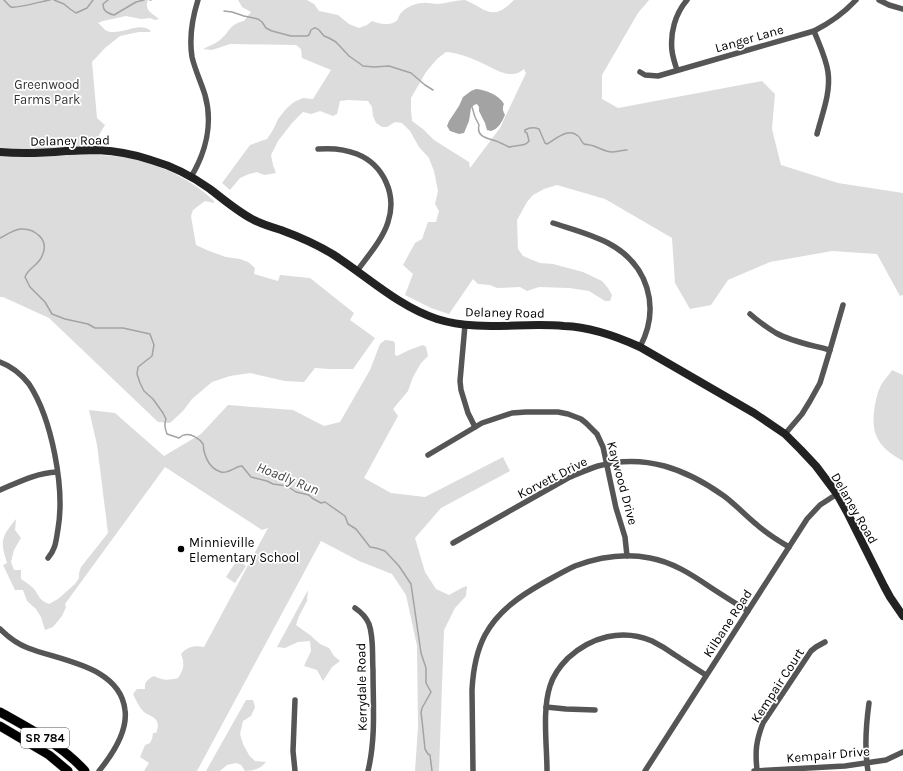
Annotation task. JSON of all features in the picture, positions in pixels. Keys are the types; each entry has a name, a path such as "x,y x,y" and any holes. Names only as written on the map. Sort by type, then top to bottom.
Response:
{"main road":[{"name":"SR 784","path":"0,712 44,737 70,756 85,771"},
{"name":"SR 784","path":"0,726 49,755 68,771"}],"street":[{"path":"191,177 205,146 208,125 206,100 195,69 191,46 193,21 198,0"},
{"path":"677,70 672,51 673,28 680,10 687,0"},
{"name":"Langer Lane","path":"640,72 645,75 658,76 814,31 825,26 836,18 856,0"},
{"path":"879,0 888,5 903,9"},
{"path":"814,31 826,63 829,80 827,97 817,134"},
{"path":"318,149 337,149 349,151 371,162 387,183 390,191 391,207 385,231 357,271"},
{"name":"Delaney Road","path":"0,152 29,153 81,150 109,151 127,153 151,160 191,177 251,218 305,240 334,255 399,301 419,312 438,319 465,325 548,325 576,327 608,334 640,347 754,413 785,434 801,450 816,466 837,494 884,586 903,616"},
{"path":"553,223 597,238 617,248 627,256 640,272 648,291 650,301 650,321 648,331 640,347"},
{"path":"785,434 802,414 820,383 842,305"},
{"path":"750,314 762,324 781,336 830,350"},
{"path":"465,325 460,381 468,414 475,427"},
{"path":"0,362 15,370 23,377 32,390 42,411 50,434 56,459 60,494 59,525 56,544 54,550 48,558"},
{"name":"Kaywood Drive","path":"428,455 475,427 495,418 512,413 544,411 558,412 577,417 586,423 597,434 603,447 616,508 624,531 627,556"},
{"name":"Korvett Drive","path":"453,543 568,478 582,472 607,464 622,462 646,462 671,467 700,480 724,496 756,525 789,547"},
{"path":"0,489 34,476 49,472 57,472"},
{"name":"Kilbane Road","path":"645,771 807,519 826,500 837,494"},
{"path":"473,771 472,678 475,663 485,635 500,615 518,598 565,571 587,562 627,556 649,558 671,564 691,574 748,612"},
{"name":"Kerrydale Road","path":"355,608 363,614 368,623 372,641 374,725 373,745 368,771"},
{"path":"0,629 13,640 28,648 77,663 102,675 116,687 125,706 123,730 107,761 99,771"},
{"path":"547,771 546,707 550,685 559,668 575,651 583,646 602,638 634,636 643,638 661,646 706,675"},
{"name":"Kempair Court","path":"755,771 756,743 763,723 811,652 825,642"},
{"path":"295,700 293,751 295,771"},
{"path":"868,771 866,732 869,703"},
{"path":"546,707 595,710"},
{"name":"Kempair Drive","path":"755,771 845,766 886,760 903,752"}],"green space":[{"name":"Greenwood Farms Park","path":"0,0 148,0 148,9 159,19 141,19 126,16 98,23 105,30 111,32 140,27 151,31 120,36 105,48 92,62 97,118 105,125 99,135 99,141 94,141 100,155 132,158 166,170 191,183 214,201 214,203 205,201 193,210 191,216 196,245 226,257 248,262 255,268 254,274 278,281 280,275 310,278 354,313 350,320 375,338 353,369 315,368 304,382 285,381 250,373 230,376 212,382 192,399 183,411 170,423 158,422 49,318 0,297"},
{"path":"238,0 307,0 314,4 319,11 338,15 349,24 359,28 372,21 382,24 393,23 405,10 420,3 438,4 465,0 489,12 498,12 506,8 514,0 649,0 638,13 602,75 602,99 618,108 762,81 775,94 772,129 781,165 838,183 903,193 903,295 900,296 877,254 832,251 770,262 728,280 711,305 690,309 675,283 672,238 605,199 557,185 544,189 533,195 527,202 517,220 518,249 523,256 540,263 553,264 583,272 602,281 612,295 610,301 605,301 589,291 569,288 539,287 527,291 520,287 497,288 490,285 478,284 473,279 449,314 431,308 405,295 413,274 403,265 415,243 422,239 428,222 436,222 439,211 435,204 438,191 434,171 429,158 419,147 410,131 402,123 395,122 387,127 382,127 376,123 373,116 372,107 368,101 340,101 337,114 333,116 320,111 311,114 303,112 278,141 271,155 276,173 264,175 257,172 249,174 240,178 230,190 222,183 250,145 267,139 278,119 286,109 294,102 303,98 313,99 331,70 302,58 301,49 296,45 230,44 212,50 203,49 216,43 224,37 235,24 244,21 251,12 242,7","holes":["446,52 470,58 498,71 509,74 516,74 524,69 526,73 500,128 470,168 469,162 434,140 412,121 411,98 426,72 437,59"]},
{"path":"385,340 393,341 395,343 395,355 397,356 423,345 426,347 428,356 421,363 413,377 408,391 393,409 398,416 364,478 391,493 425,497 503,457 510,471 441,508 415,538 425,572 436,589 449,595 467,586 466,596 455,608 444,630 439,771 415,771 418,727 417,646 406,595 392,574 359,561 321,541 197,771 144,771 149,763 140,757 145,745 150,743 153,733 156,733 158,723 156,719 145,713 133,694 137,689 145,689 145,684 147,681 154,676 166,680 178,678 182,672 183,666 181,654 191,647 204,647 268,528 262,530 165,467 65,604 66,607 62,616 53,627 45,630 41,617 36,609 27,601 23,590 15,590 3,565 7,563 3,549 3,540 7,530 16,519 15,530 21,538 14,550 11,562 14,570 21,570 21,579 35,590 40,599 49,604 58,599 75,584 79,578 81,567 108,533 97,445 89,410 115,413 164,456 201,434 228,405 293,410 324,426 340,422 370,370 380,344"},
{"path":"892,370 903,375 903,461 884,447 876,436 874,429 874,412 877,395 881,385"},
{"path":"237,560 246,566 235,583 226,577"},
{"path":"308,590 307,601 296,625 320,644 329,648 334,656 340,661 332,667 323,681 317,670 304,666 311,651 310,641 298,642 285,648 277,647"},
{"path":"246,700 253,700 255,707 251,716 243,721 240,734 243,744 249,755 255,761 266,762 259,768 251,771 245,771 241,765 236,763 227,765 220,771 206,771"}],"shaded area":[{"path":"476,89 484,90 502,101 504,104 503,110 505,115 501,123 498,127 491,131 487,130 477,104 471,108 469,121 464,133 459,134 450,131 447,126 463,97"}],"waterway":[{"path":"4,0 11,7 50,0"},
{"path":"54,0 64,4 76,13 87,8 93,0"},
{"path":"108,0 103,4 104,8 107,12 114,15 136,2 144,0"},
{"path":"224,11 258,19 266,28 291,36 307,36 311,30 316,28 324,36 336,42 349,56 363,66 389,66 411,73 433,90"},
{"path":"471,106 479,125 478,129 481,135 509,147 526,144 529,141 525,130 534,128 539,129 545,143 547,144 566,133 570,133 578,136 584,144 609,152 627,150"},
{"name":"Hoadly Run","path":"0,238 15,230 26,229 36,233 43,240 44,250 41,259 28,271 25,277 30,287 45,302 52,314 65,319 88,324 95,328 123,328 150,334 154,345 152,356 138,367 137,374 144,391 153,399 163,413 166,419 165,426 167,434 179,438 183,435 190,435 198,438 203,444 208,460 217,471 227,472 242,466 251,477 273,484 287,486 296,492 309,495 321,503 325,502 345,516 348,524 356,529 370,547 385,551 399,566 411,584 421,653 426,668 426,683 431,692 422,708 421,713 425,749 430,755 432,771"}],"place":[{"name":"Minnieville Elementary School","path":"181,549"}]}
